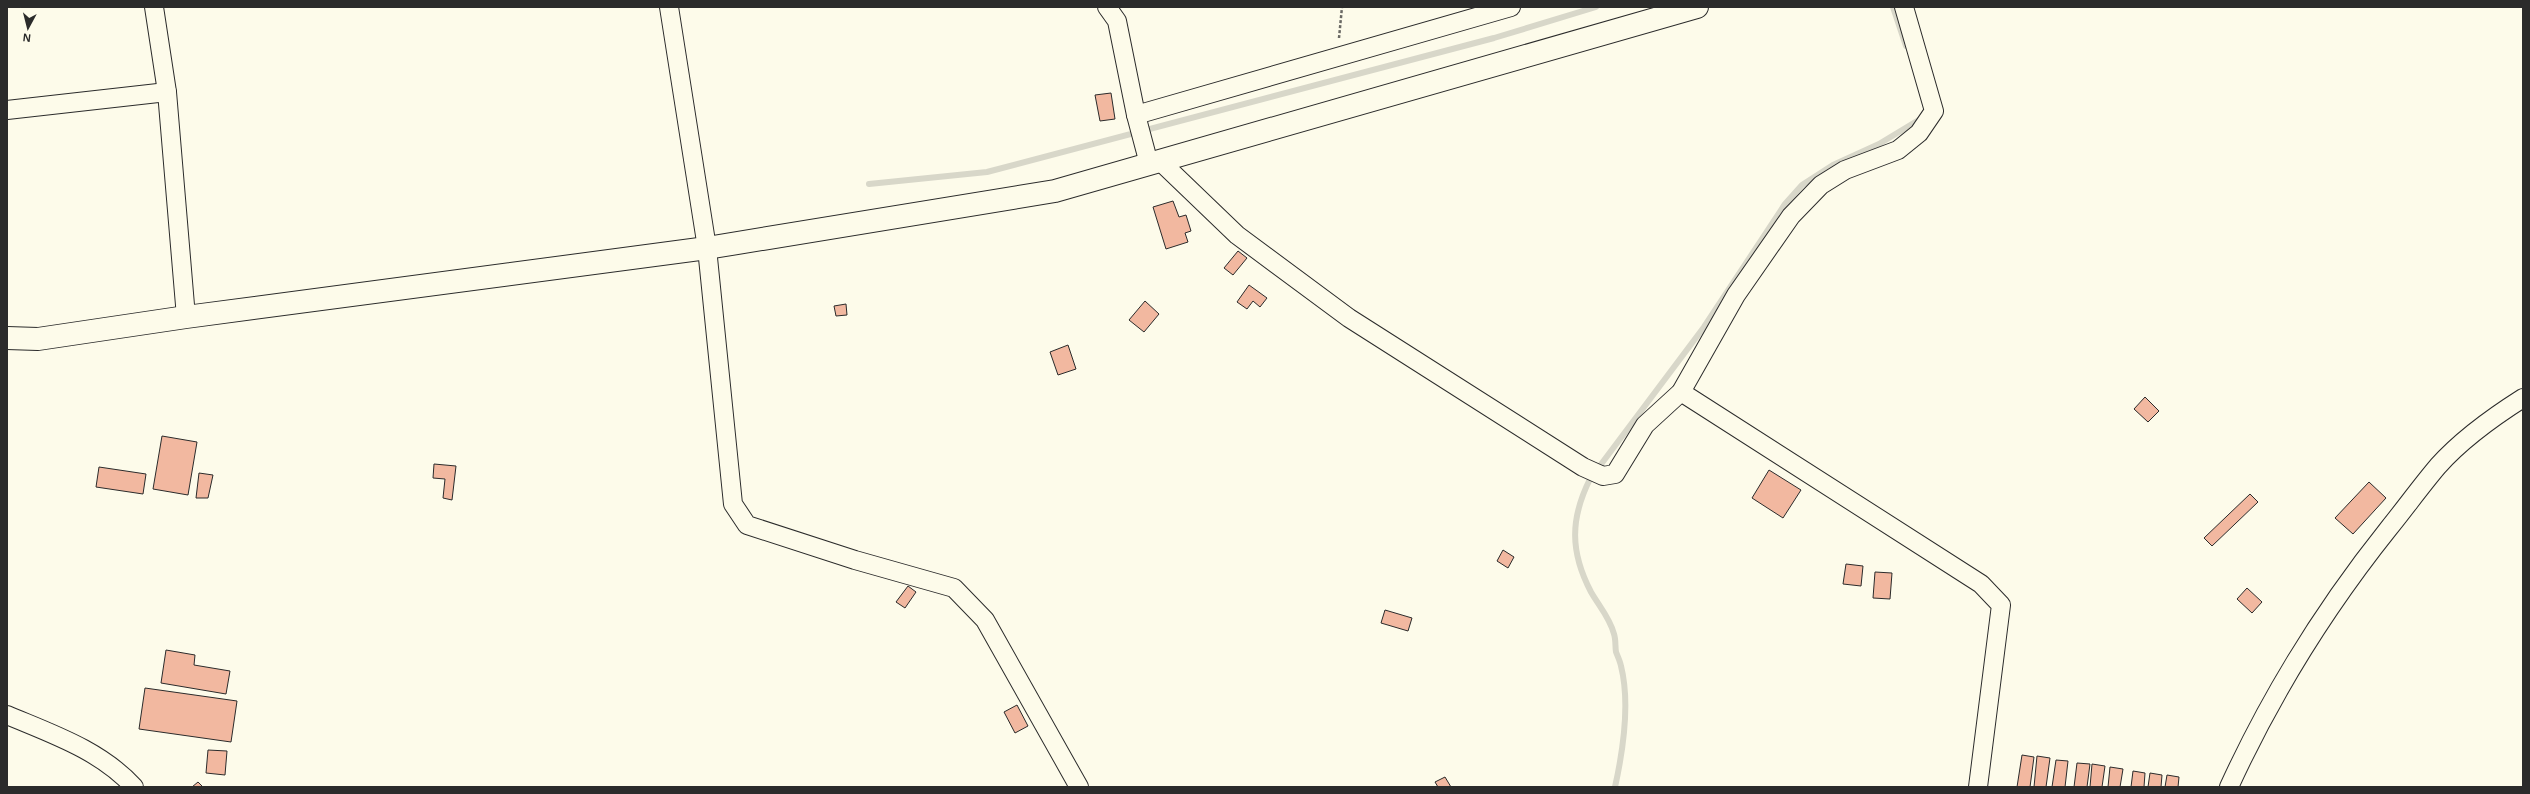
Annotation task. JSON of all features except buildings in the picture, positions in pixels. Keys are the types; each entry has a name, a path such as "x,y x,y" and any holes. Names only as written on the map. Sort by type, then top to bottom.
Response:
{"street":[{"path":"154,7 167,92 186,317"},
{"path":"669,7 707,248 733,504 748,525 855,560 954,588 985,620 1079,787"},
{"path":"1108,7 1117,21 1138,120 1152,159 1237,235 1349,318 1583,467 1603,476 1615,474 1645,425 1681,392 1736,295 1791,216 1821,185 1833,177 1845,170 1898,150 1919,133 1934,111 1904,7"},
{"path":"1138,120 1336,56 1512,7"},
{"path":"7,338 38,339 186,317 707,248 1055,191 1152,159 1697,7"},
{"path":"7,110 167,92"},
{"path":"1681,392 1981,584 2001,605 1978,787"},
{"path":"2229,787 2256,728 2298,655 2362,562 2439,465 2494,416 2523,398"},
{"path":"7,715 86,748 126,778 134,787"}],"path":[{"path":"1336,56 1342,7"}],"waterway":[{"path":"869,184 987,172 1494,38 1596,7"},
{"path":"1893,7 1906,46"},
{"path":"1615,787 1623,742 1625,711 1624,680 1621,664 1616,652 1615,638 1612,628 1607,617 1591,592 1579,563 1575,536 1576,522 1583,494 1590,479 1704,327 1785,204 1802,185 1833,165 1879,144 1922,118"}]}
